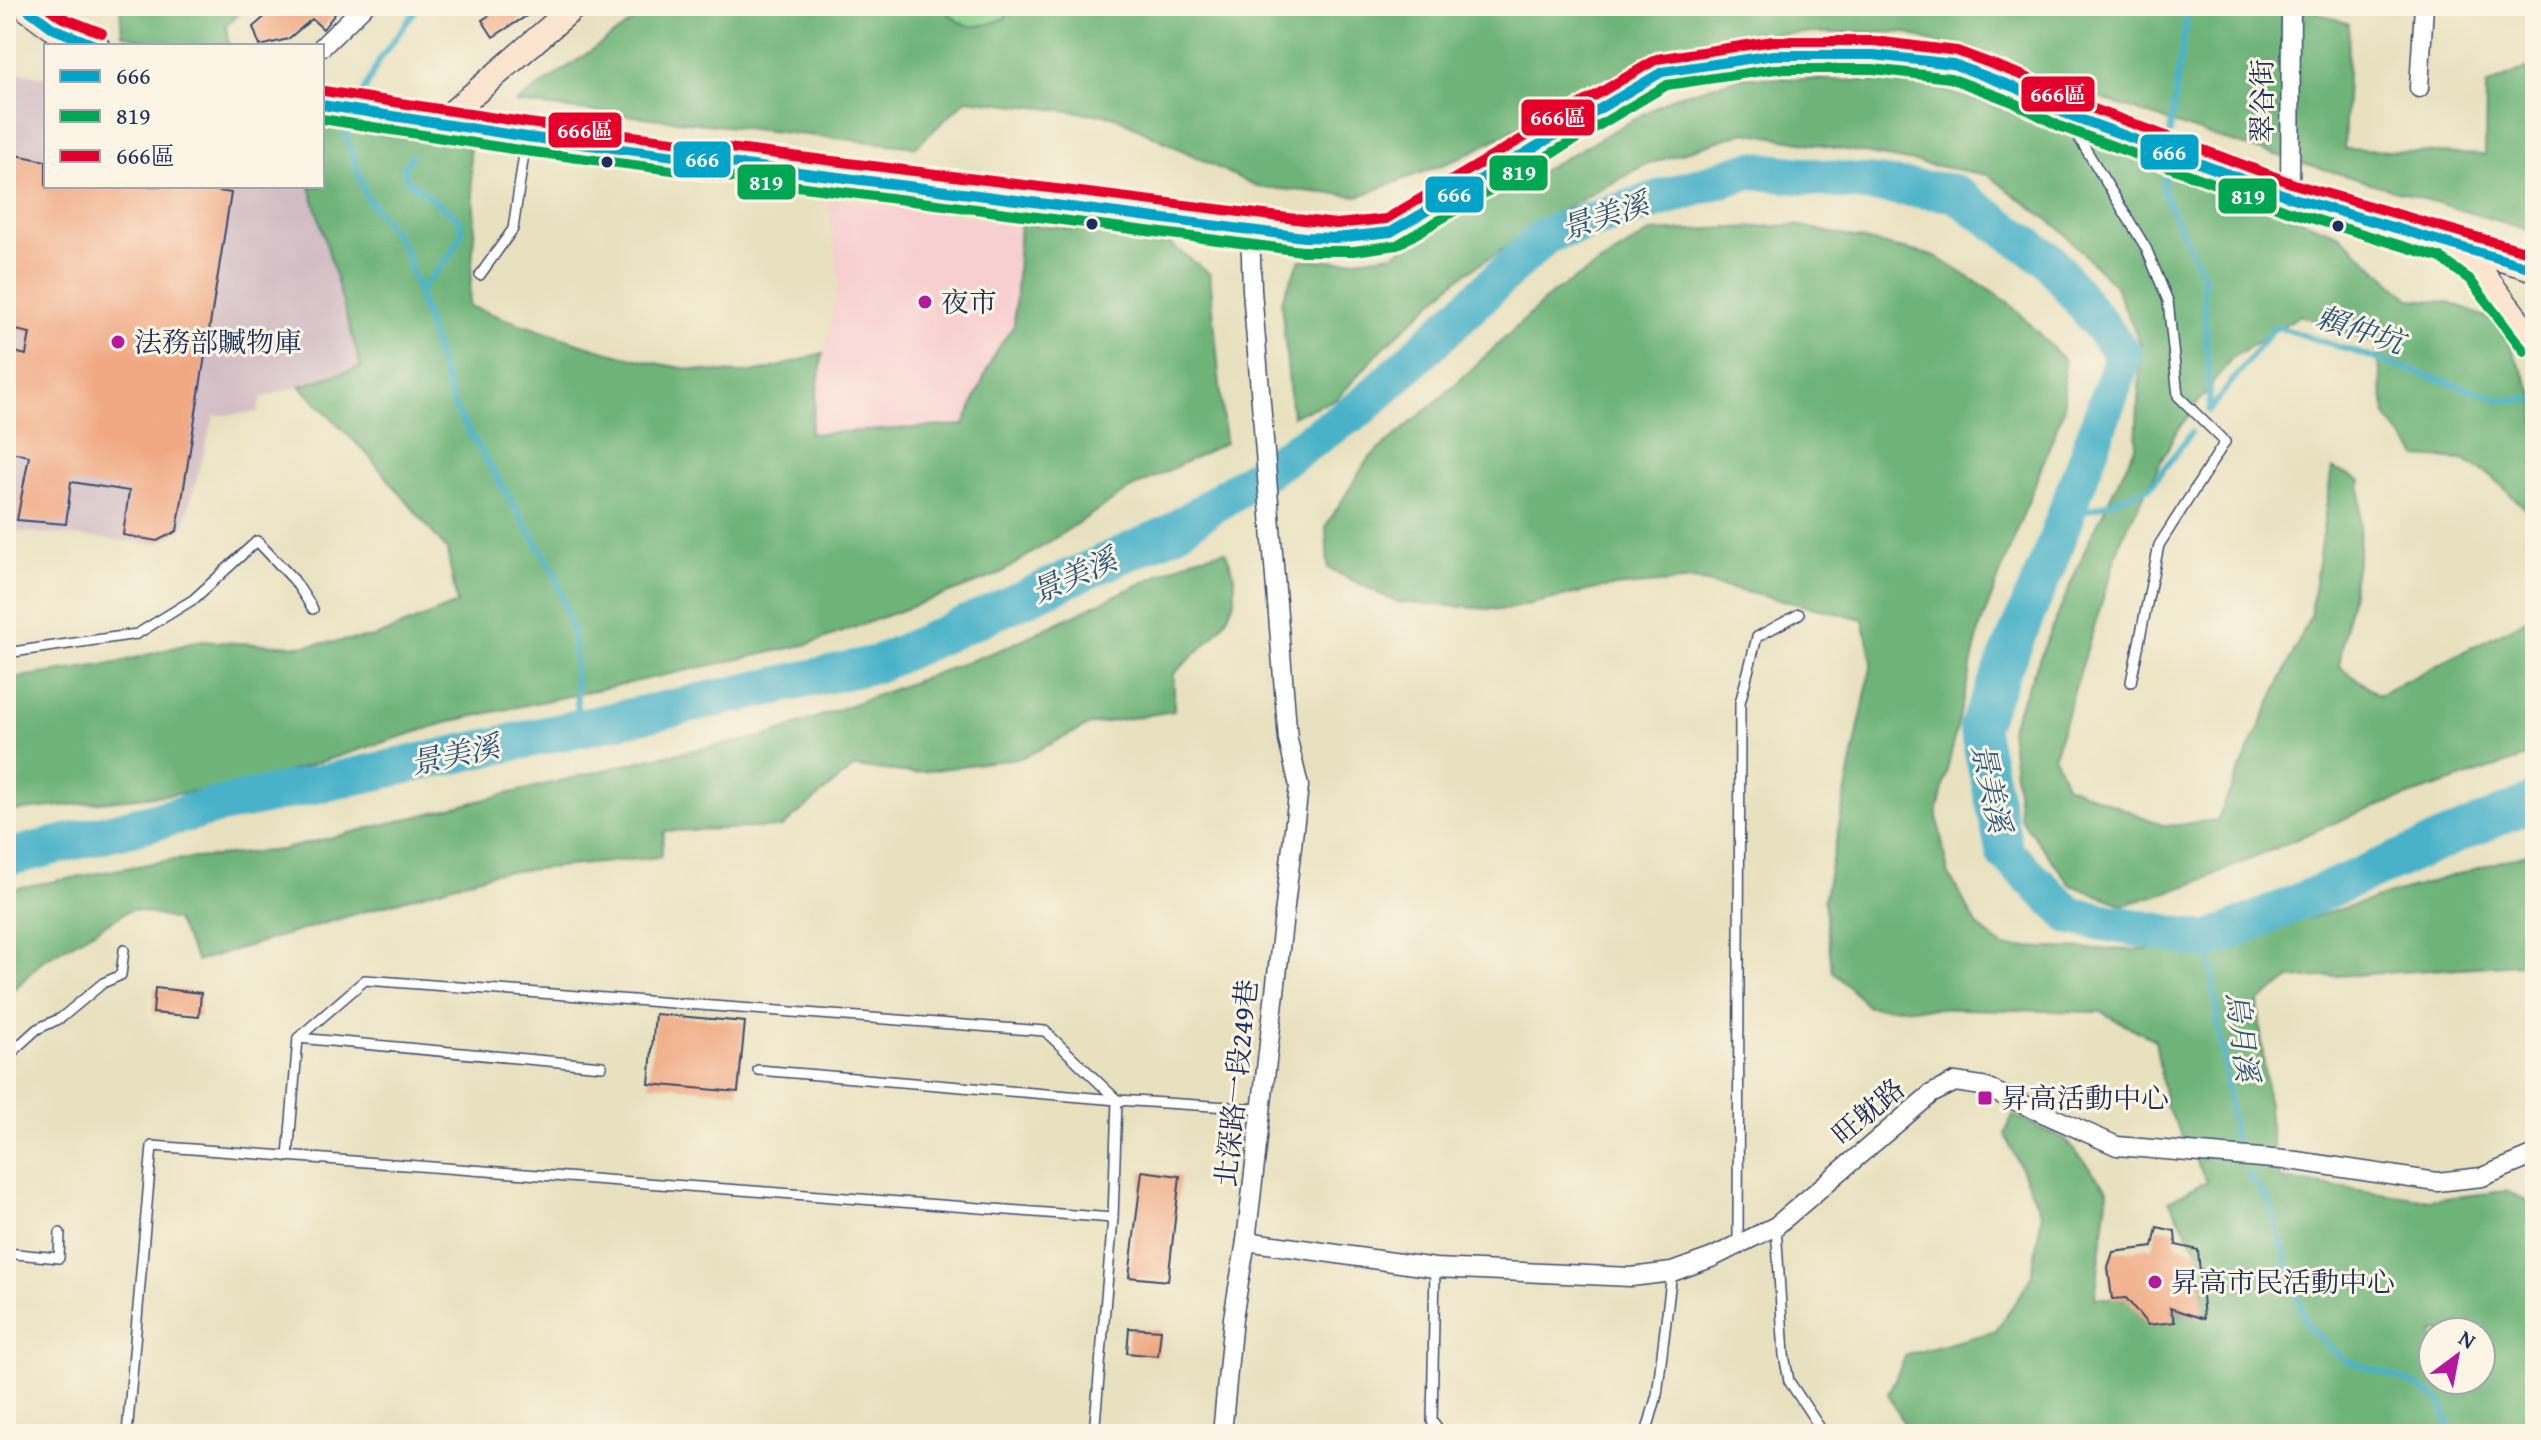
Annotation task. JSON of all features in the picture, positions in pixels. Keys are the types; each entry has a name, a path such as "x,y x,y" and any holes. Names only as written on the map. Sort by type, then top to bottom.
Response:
{"main road":[{"path":"23,6 54,29 92,44"},
{"path":"438,125 575,6"},
{"path":"324,105 527,137 1250,227 1300,239 1350,238 1391,232 1662,72 1774,55 1874,55 1953,64 2019,89 2064,113 2290,197 2535,269"},
{"path":"2447,245 2480,270 2535,343"}],"street":[{"path":"324,45 364,6"},
{"name":"翠谷街","path":"2290,197 2291,6"},
{"path":"2419,88 2424,6"},
{"name":"北深路一段249巷","path":"1222,1434 1233,1318 1246,1241 1299,786 1288,740 1252,290 1250,227"},
{"name":"旺躭路","path":"1246,1241 1435,1268 1631,1277 1672,1272 1711,1258 1738,1241 1776,1226 1931,1094 1955,1082 1982,1086 2026,1103 2117,1146 2262,1158 2437,1182 2482,1177 2535,1155"}],"lane":[{"path":"2526,6 2535,16"},
{"path":"2064,113 2146,248 2168,301 2178,396 2225,442 2159,545 2131,682"},
{"path":"480,275 513,229 527,137"},
{"path":"6,653 137,634 194,599 257,541 294,580 313,609"},
{"path":"1738,1241 1740,703 1757,637 1799,614"},
{"path":"6,1065 16,1048 37,1029 61,1018 103,983 121,975 124,950"},
{"path":"288,1157 298,1038 365,980 1045,1031 1117,1100 1113,1218 1094,1434"},
{"path":"298,1038 602,1066"},
{"path":"758,1070 1260,1109"},
{"path":"127,1434 152,1146 1113,1218"},
{"path":"1776,1226 1784,1355 1789,1381 1824,1434"},
{"path":"6,1253 59,1258 60,1233"},
{"path":"1435,1268 1432,1421 1441,1434"},
{"path":"1646,1434 1657,1395 1672,1272"}],"shaded area":[{"name":"法務部贓物庫","path":"6,70 44,77 44,188 311,188 361,367 261,398 258,412 214,416 183,528 159,544 6,530"},
{"name":"夜市","path":"827,198 1020,224 1014,325 993,356 964,425 810,435 839,279"}],"green space":[{"path":"120,6 247,6 226,26 229,44 154,44 122,34"},
{"path":"655,6 940,6 963,24 978,26 1006,18 1007,6 2300,6 2349,24 2344,149 2485,155 2486,86 2535,65 2535,232 2212,136 1903,32 1740,34 1633,67 1460,158 1359,196 1257,187 1113,116 967,99 916,147 516,103"},
{"path":"940,6 1007,6 1006,18 986,25 970,26 956,20"},
{"path":"1743,77 1920,83 2011,112 2202,181 2340,235 2410,299 2447,302 2498,322 2535,396 2535,518 2493,477 2463,460 2418,457 2386,416 2376,343 2300,315 2232,358 2176,432 2121,540 2054,756 2066,785 2165,826 2217,820 2310,617 2332,468 2361,481 2359,551 2339,666 2379,695 2535,615 2535,754 2355,814 2190,885 2124,905 2071,885 2020,818 2010,729 2088,543 2136,445 2141,345 2115,286 2058,227 1988,175 1745,132 1643,166 1570,206 1457,279 1381,350 1337,399 1292,416 1281,301 1300,260 1341,261 1393,254 1674,97"},
{"path":"324,126 469,144 475,221 469,306 602,350 705,371 760,371 823,353 810,434 964,425 993,356 1014,325 1020,224 1162,238 1210,274 1225,443 1132,488 998,575 809,644 452,721 239,787 6,812 6,679 117,663 198,641 300,646 375,637 457,604 447,550 369,456 300,386 361,367 311,188 324,188"},
{"path":"1796,225 1935,256 2008,302 2064,360 2064,408 1980,627 1937,814 1948,873 1978,926 2003,947 2149,950 2310,918 2535,851 2535,963 2290,979 2258,1002 2270,1128 2280,1179 2429,1200 2506,1191 2535,1204 2535,1281 2530,1296 2535,1300 2535,1434 1910,1434 1888,1394 1906,1355 1996,1331 2031,1278 2042,1214 2005,1134 2013,1115 2065,1139 2108,1190 2095,1298 2126,1298 2204,1318 2198,1250 2169,1201 2207,1181 2166,1106 2155,1040 2101,1012 1868,1007 1832,970 1824,900 1872,662 1863,619 1693,580 1601,588 1504,610 1396,602 1328,568 1326,526 1368,459 1444,395 1554,292 1651,232"},
{"path":"1225,551 1233,572 1235,590 1232,606 1215,634 1174,674 1174,711 1089,725 1024,757 914,773 854,767 782,827 664,831 661,857 494,873 197,961 176,920 132,909 42,961 6,998 6,890 164,861 281,850 652,758 764,737 1002,649 1195,558"}],"building":[{"path":"277,6 341,6 323,29 312,19 288,39 268,44 259,44 253,27"},
{"path":"504,6 533,6 536,10 493,37 482,20"},
{"name":"法務部贓物庫","path":"16,155 44,161 44,188 202,188 231,193 177,531 157,541 123,535 129,491 71,482 66,524 17,520 29,456 6,451 6,382 11,351 26,355 30,333 6,328 6,216"},
{"path":"155,988 201,993 199,1017 153,1013"},
{"path":"655,1014 745,1022 738,1092 649,1084"},
{"path":"1142,1171 1180,1176 1168,1281 1129,1277"},
{"name":"昇高市民活動中心","path":"2157,1227 2175,1231 2176,1245 2198,1250 2204,1319 2170,1308 2175,1322 2148,1325 2126,1298 2112,1299 2108,1267 2113,1252 2153,1247"},
{"path":"1129,1328 1161,1330 1158,1356 1127,1353"}],"waterway":[{"path":"363,93 380,59 419,6"},
{"path":"2170,133 2188,6"},
{"path":"344,129 366,196 404,247 453,405 555,573 574,637 578,728"},
{"path":"412,156 404,167 407,180 457,217 463,230 451,255 420,290"},
{"name":"景美溪","path":"6,858 212,807 877,664 1171,533 1363,406 1546,235 1750,170 1954,193 2049,260 2124,355 2049,561 1978,727 2005,853 2071,916 2208,941 2535,801"},
{"path":"2165,170 2163,192 2203,275 2210,409"},
{"name":"賴仲坑","path":"2209,411 2275,326 2502,400 2535,400"},
{"name":"賴仲坑","path":"2063,520 2150,487 2191,433"},
{"name":"烏月溪","path":"2208,941 2234,1139"},
{"name":"烏月溪","path":"2248,1174 2269,1202 2306,1324 2343,1359 2410,1382 2440,1400 2453,1434"}],"transit line":[{"name":"666","path":"23,6 54,29 92,44"},
{"name":"666區","path":"46,6 61,17 102,33"},
{"name":"666區","path":"324,91 529,123 1336,224 1386,219 1657,59 1773,41 1874,41 1957,51 2024,76 2070,100 2294,184 2535,254"},
{"name":"666","path":"324,105 527,137 1304,237 1336,238 1391,232 1662,72 1774,55 1874,55 1953,64 2019,89 2064,113 2290,197 2535,269"},
{"name":"819","path":"324,119 525,151 1302,251 1354,251 1397,245 1667,85 1775,69 1873,69 1950,78 2013,102 2059,126 2285,210 2441,258 2470,280 2524,351"}],"place":[{"name":"夜市","path":"925,302"},
{"name":"法務部贓物庫","path":"118,342"},
{"name":"昇高活動中心","path":"1985,1098"},
{"name":"昇高市民活動中心","path":"2155,1282"}]}
